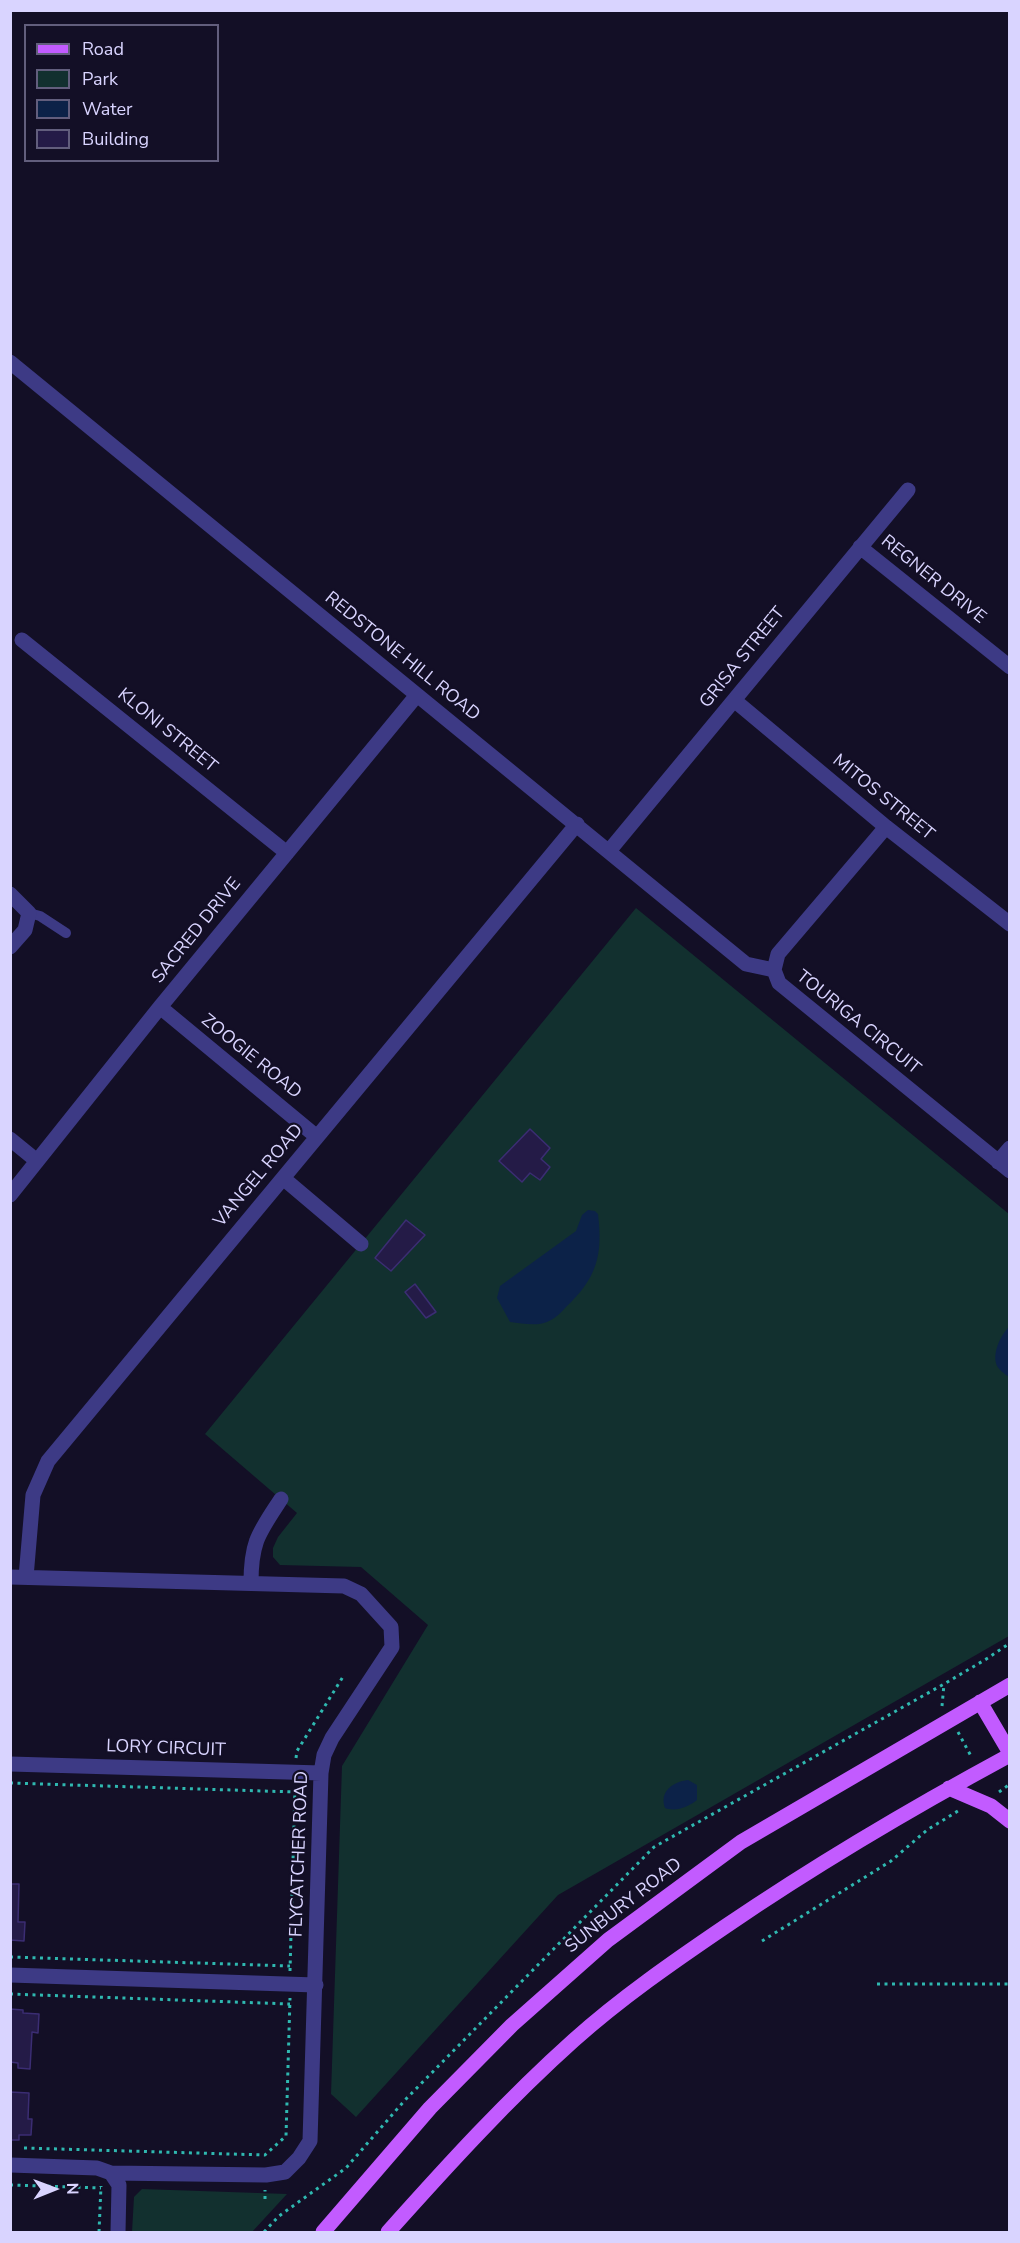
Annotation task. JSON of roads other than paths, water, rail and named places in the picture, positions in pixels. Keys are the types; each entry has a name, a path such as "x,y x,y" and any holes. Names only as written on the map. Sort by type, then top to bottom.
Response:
{"main road":[{"name":"SUNBURY ROAD","path":"322,2232 430,2108 512,2025 608,1940 741,1842 1009,1686"},
{"path":"388,2232 468,2142 566,2048 657,1972 795,1879 1010,1754 980,1702"},
{"path":"949,1788 991,1806 1010,1821"}],"street":[{"name":"REDSTONE HILL ROAD","path":"10,362 746,964 774,970"},
{"name":"GRISA STREET","path":"609,851 908,490"},
{"name":"REGNER DRIVE","path":"860,547 1007,661"},
{"name":"KLONI STREET","path":"22,640 286,853"},
{"name":"SACRED DRIVE","path":"10,1195 160,1007 417,695"},
{"name":"MITOS STREET","path":"734,700 886,826 1010,924"},
{"name":"VANGEL ROAD","path":"18,1577 33,1495 48,1461 577,824"},
{"name":"TOURIGA CIRCUIT","path":"886,826 778,954 774,970 779,983 1004,1167"},
{"path":"10,894 29,914 25,930 10,947"},
{"name":"ZOOGIE ROAD","path":"160,1007 317,1137"},
{"path":"10,1139 37,1161"},
{"path":"1004,1167 1010,1148"},
{"path":"283,1178 361,1244"},
{"path":"251,1583 251,1560 257,1537 281,1499"},
{"name":"FLYCATCHER ROAD","path":"18,1577 344,1586 362,1594 391,1627 392,1647 332,1738 324,1755 321,1773 310,2141 299,2158 285,2172 266,2175 106,2171"},
{"name":"LORY CIRCUIT","path":"10,1764 321,1773"},
{"path":"10,1975 315,1985"},
{"path":"10,2165 106,2171 119,2185 118,2232"}],"lane":[{"path":"29,914 40,915 66,933"}],"water":[{"path":"588,1210 598,1214 599,1242 596,1265 585,1286 551,1320 536,1324 510,1322 497,1298 500,1286 576,1231 582,1215"},
{"path":"1009,1327 1009,1377 998,1367 995,1358 998,1344"},
{"path":"688,1780 697,1785 697,1800 682,1808 665,1808 664,1797 669,1788"}]}
